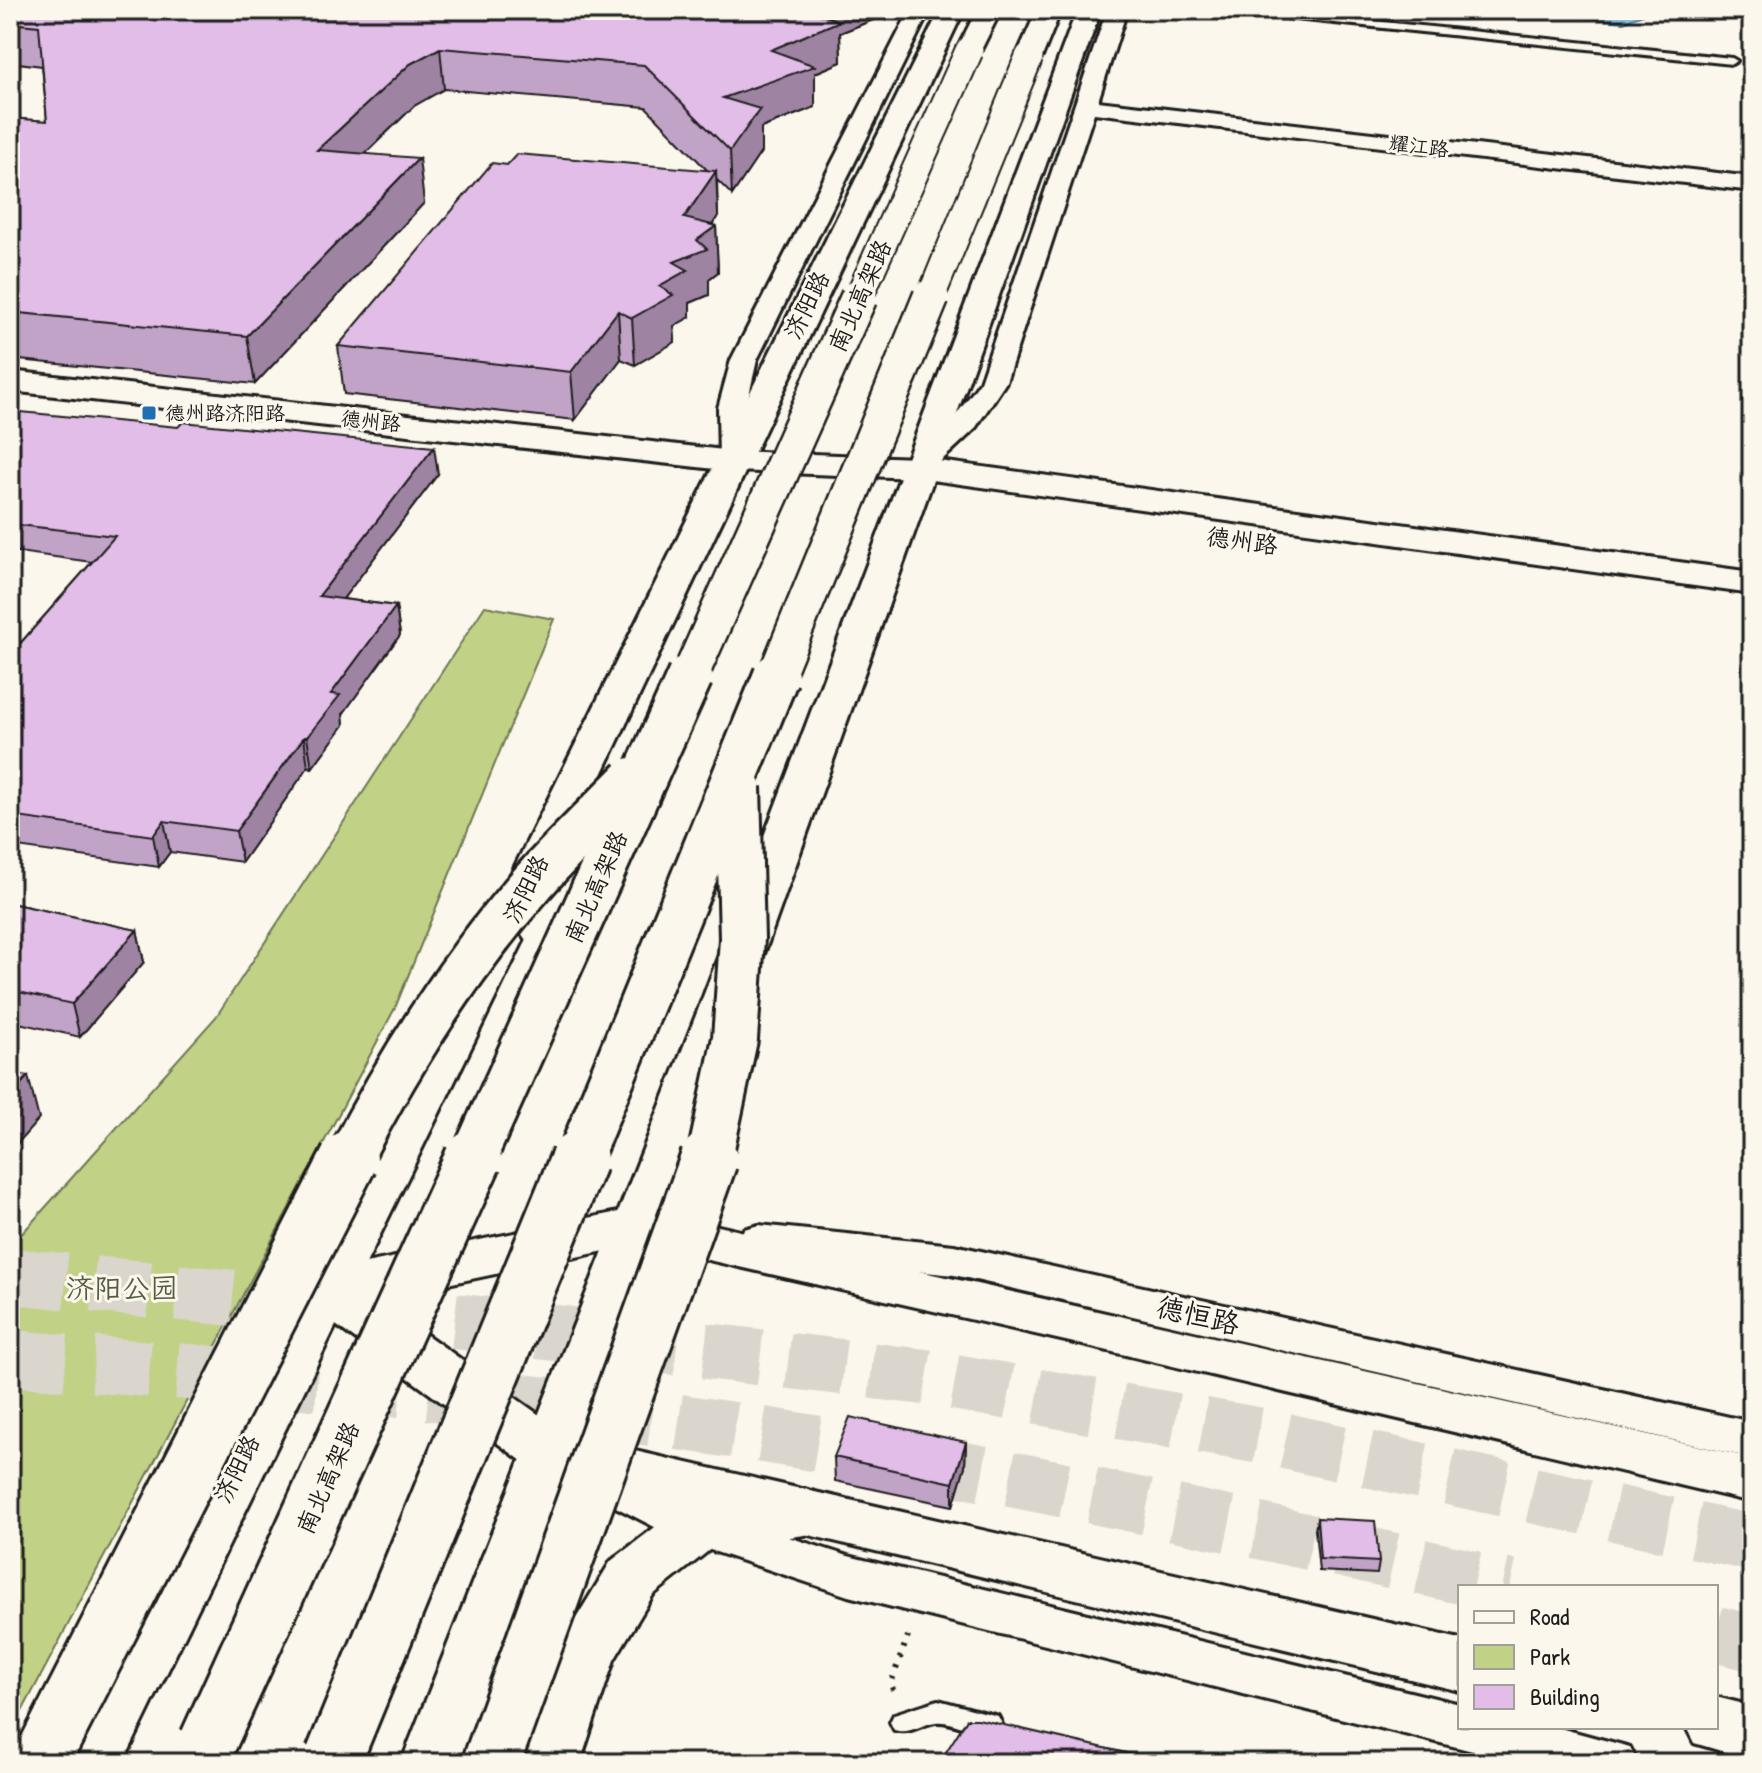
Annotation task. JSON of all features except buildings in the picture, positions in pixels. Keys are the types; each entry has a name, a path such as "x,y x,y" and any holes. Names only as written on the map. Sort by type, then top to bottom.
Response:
{"main road":[{"name":"济阳路","path":"91,1763 534,873 787,345 952,10"},
{"name":"南北高架路","path":"199,1763 989,10"},
{"path":"332,1763 1049,10"},
{"path":"433,1763 760,904 1089,10"},
{"name":"德州路","path":"10,381 733,461 1752,583"},
{"name":"德州路","path":"913,482 1752,612"},
{"path":"40,1763 389,1081 461,974 534,881 654,757"},
{"path":"491,1763 712,1151 735,1039 742,939 737,769"},
{"path":"326,1290 638,1226 1070,1322 1752,1480"},
{"path":"326,1290 553,1454 1458,1665"},
{"path":"548,1763 586,1653 632,1578 697,1527 805,1512"},
{"path":"1718,1724 1752,1733"}],"street":[{"path":"733,461 732,408 744,360 920,10"},
{"path":"913,482 964,424 993,382 1117,10"},
{"name":"耀江路","path":"1087,106 1752,184"},
{"name":"德恒路","path":"638,1226 954,1260 1752,1440"},
{"path":"553,1454 697,1527 848,1576 1458,1725"},
{"path":"1474,1729 1612,1763"}],"lane":[{"path":"1238,10 1732,61"},
{"path":"903,1722 938,1711 1014,1730"}],"path":[{"path":"903,1722 891,1683 911,1629"}],"green space":[{"name":"济阳公园","path":"485,606 554,619 395,1008 10,1734 10,1247 216,1017"}],"water":[{"path":"1512,10 1669,10 1624,22"},
{"path":"1699,10 1752,10 1752,15 1721,12"}],"tunnel":[{"path":"10,1276 306,1305"},
{"path":"371,1311 925,1377 1262,1436 1752,1543"},
{"path":"10,1358 429,1392 679,1422 992,1475 1501,1585"},
{"path":"1718,1634 1752,1643"}],"place":[{"name":"德州路济阳路","path":"149,413"}]}
